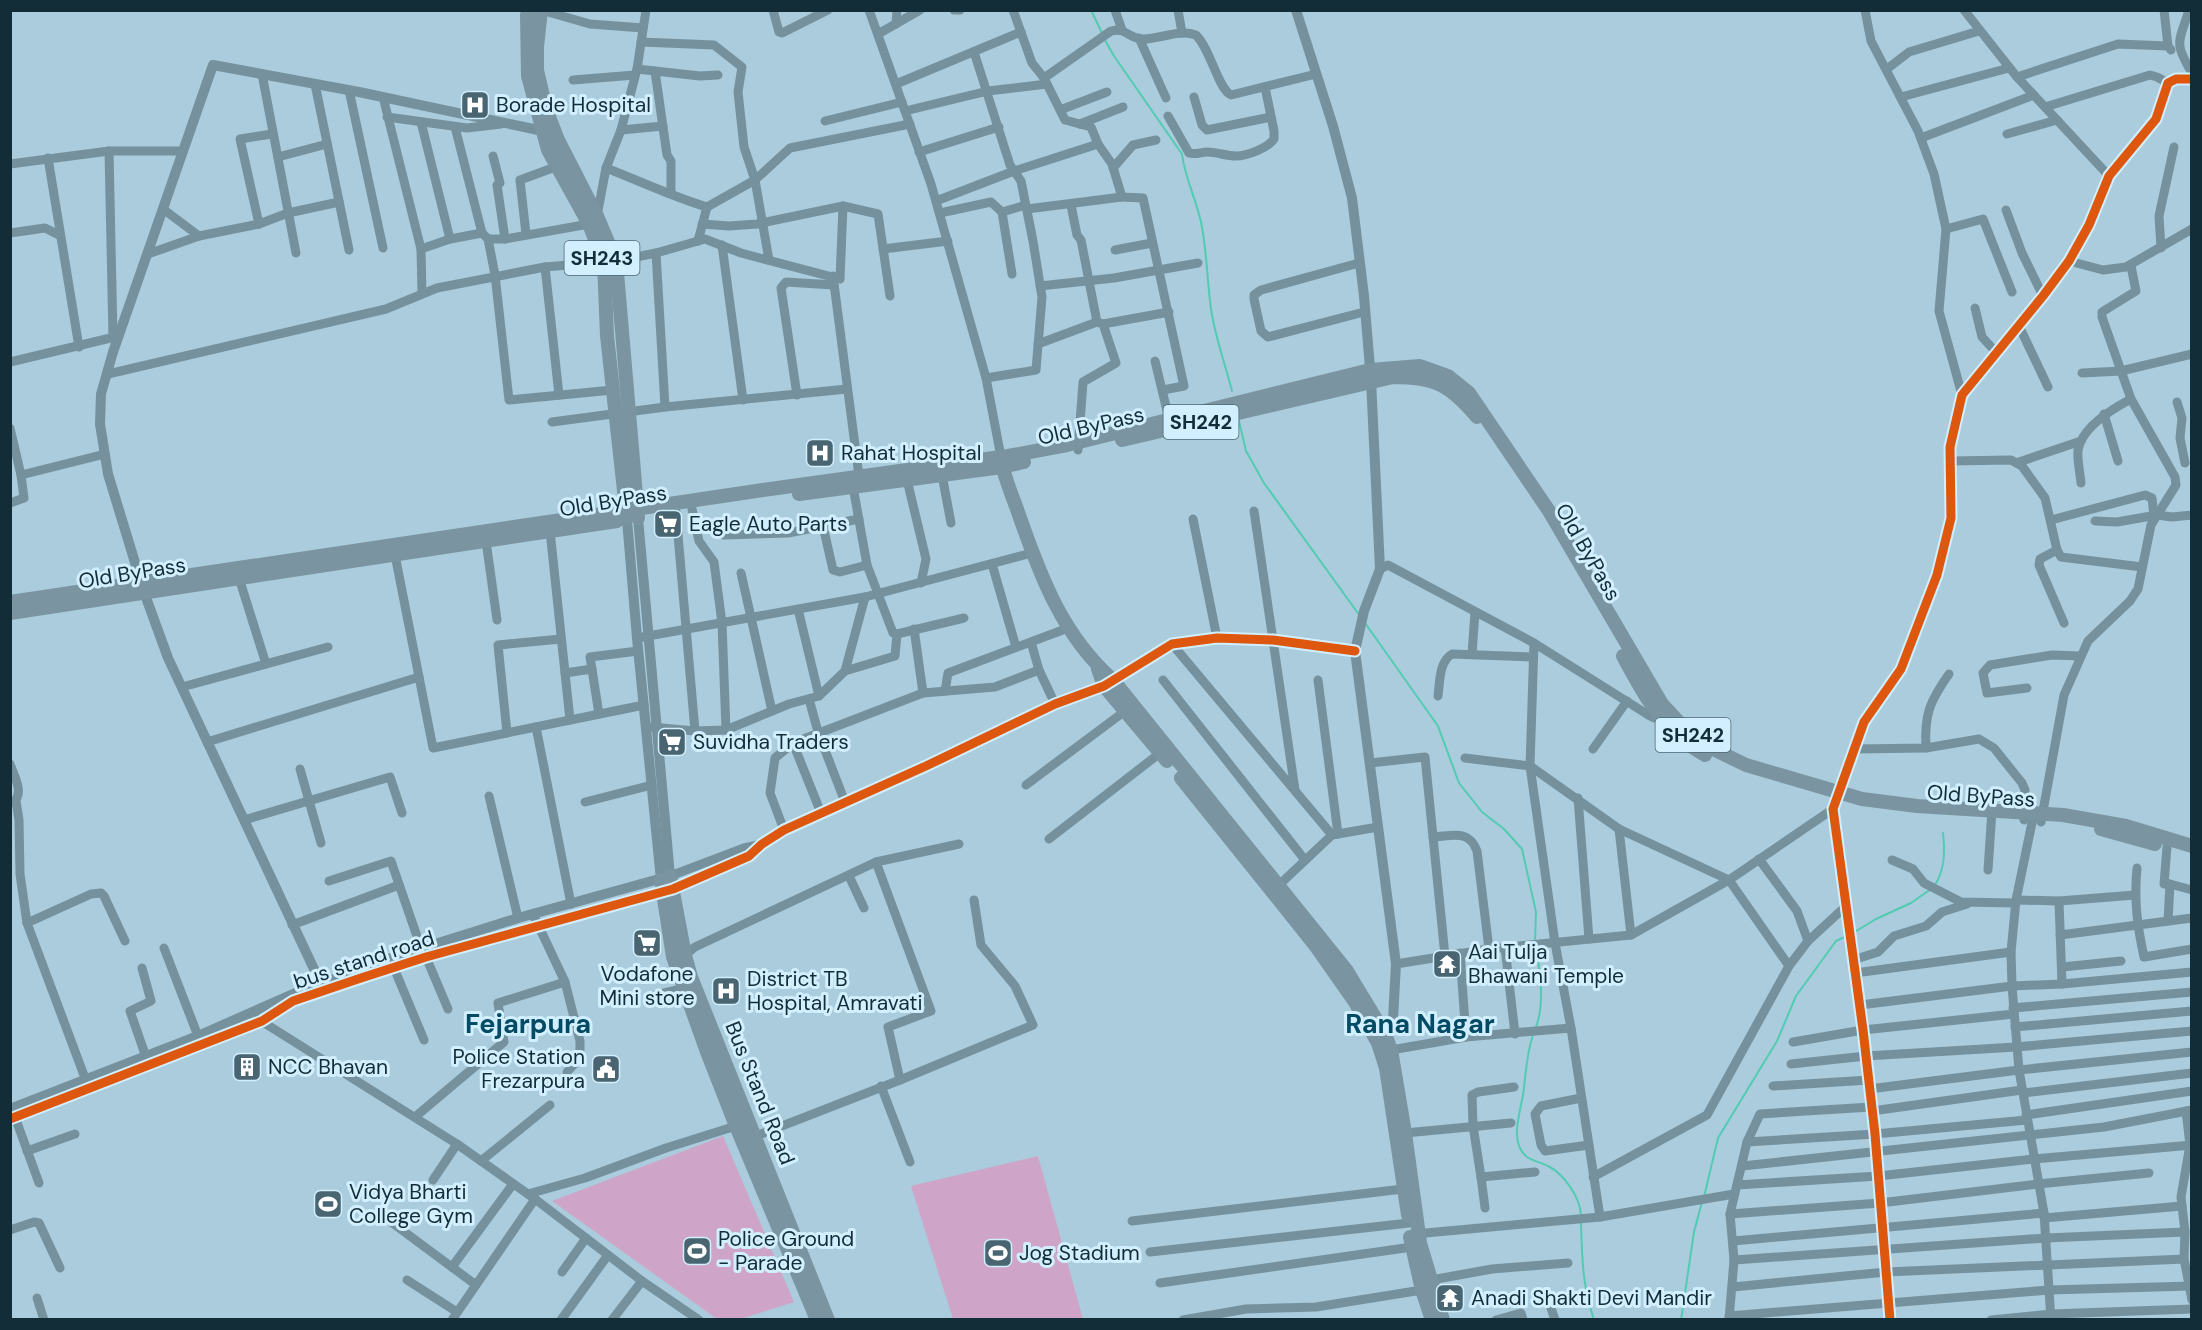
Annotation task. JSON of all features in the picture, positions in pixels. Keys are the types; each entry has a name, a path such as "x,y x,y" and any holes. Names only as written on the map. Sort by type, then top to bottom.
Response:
{"main road":[{"name":"SH243","path":"529,10 527,15 528,76 548,150 593,220"},
{"name":"SH243","path":"541,11 537,47 540,91 558,141 610,261 633,514"},
{"name":"SH243","path":"610,261 607,336 613,390 622,412"},
{"path":"1078,446 1169,419 1371,375"},
{"name":"Old ByPass","path":"10,613 142,587 239,578 264,571 395,555 550,531 633,514 676,512 855,480 907,480 942,475 1078,446 1371,375 1412,377 1434,382 1450,389 1476,416 1540,511 1638,684 1673,723 1679,738 1706,756 1761,780 1836,801 1880,810 1992,814 2126,826 2192,846"},
{"path":"10,602 264,571 439,537 633,514 855,480 1002,462 1032,553 1059,614 1068,628 1109,683 1279,885 1347,971 1382,1039 1403,1189 1427,1285 1432,1320"},
{"path":"1109,683 1125,711 1315,945 1391,1050 1405,1133 1413,1232"},
{"name":"Old ByPass","path":"2033,817 2105,830 2192,854"},
{"name":"Bus Stand Road","path":"667,885 691,977 743,1124"},
{"name":"Bus Stand Road","path":"667,885 673,957 684,988 828,1320"},
{"name":"Bus Stand Road","path":"749,1138 817,1320"},
{"path":"1427,1285 1443,1320"}],"street":[{"path":"421,249 450,239 485,236 505,239 593,220 606,168 621,130 636,72 646,10"},
{"path":"773,10 778,32 782,33 828,10"},
{"path":"869,10 940,213 986,378 1002,462"},
{"path":"896,24 897,10"},
{"path":"878,34 920,10"},
{"path":"954,10 960,10"},
{"path":"1013,10 1032,63 1046,81 1065,120 1091,127 1098,144 1113,168 1122,197"},
{"path":"1115,10 1122,30"},
{"path":"1178,10 1182,33"},
{"path":"1296,10 1352,198 1371,375 1380,569 1364,611 1355,651 1396,964 1393,1020 1382,1039"},
{"path":"1865,10 1871,41 1921,138 1934,174 1946,229 1939,311 1962,395"},
{"path":"1964,10 2009,68 2109,176"},
{"path":"2045,107 2150,75 2172,81 2191,77 2174,49 2164,10"},
{"path":"2174,49 2189,10"},
{"path":"541,11 590,24 643,28"},
{"path":"825,121 1046,81 1111,31 1122,30 1139,38 1182,33 1196,35 1202,42 1227,93 1236,95 1316,74"},
{"path":"1887,69 1909,52 1979,31"},
{"path":"896,84 1021,32"},
{"path":"1139,38 1166,98"},
{"path":"641,42 714,45 742,67 738,92 744,147 755,180 769,260"},
{"path":"2017,77 2118,44 2174,49"},
{"path":"974,52 1010,165 1021,181 1042,297 1036,370 986,378"},
{"path":"321,984 168,658 142,587 108,474 100,424 101,394 116,337 148,254 213,65 349,90 543,131"},
{"path":"1901,97 2009,68"},
{"path":"655,71 667,155 671,161 671,193"},
{"path":"573,80 655,71 700,76 718,75"},
{"path":"262,74 296,253"},
{"path":"1890,1320 1875,1134 1860,1005 1846,912 1836,801 1867,717 1901,669 1935,582 1952,513 1950,447 1962,395 2069,261 2089,225 2109,176 2156,118 2172,81"},
{"path":"315,84 349,250"},
{"path":"1168,116 1189,153 1207,152 1235,156 1271,143 1275,136 1265,87"},
{"path":"349,90 384,248"},
{"path":"1060,110 1107,92"},
{"path":"1921,138 2034,95"},
{"path":"383,97 421,249 422,294"},
{"path":"1194,97 1202,125 1207,130 1271,117"},
{"path":"1080,124 1123,107"},
{"path":"387,117 466,129 506,123"},
{"path":"2007,134 2057,120"},
{"path":"390,130 416,121"},
{"path":"416,121 450,239"},
{"path":"698,241 707,207 755,180 790,148 910,124"},
{"path":"621,130 663,126"},
{"path":"455,127 495,275 509,400 613,390"},
{"path":"919,152 999,127"},
{"path":"259,224 240,139 272,134"},
{"path":"1113,168 1133,145 1156,140"},
{"path":"278,157 327,144"},
{"path":"936,201 1014,171 1098,144"},
{"path":"2161,248 2160,227 2174,147"},
{"path":"10,164 110,151 183,151"},
{"path":"110,151 116,337"},
{"path":"493,156 501,183 497,185"},
{"path":"48,158 59,236 79,346"},
{"path":"497,185 520,180 558,166"},
{"path":"606,168 707,207"},
{"path":"520,180 526,234"},
{"path":"497,185 505,239"},
{"path":"1002,212 1026,207 1071,205 1122,197 1143,198 1184,386 1163,390"},
{"path":"148,254 199,236 259,224 288,213 339,202"},
{"path":"940,213 991,202 1002,212 1012,274"},
{"path":"1071,205 1077,235 1081,240 1088,281 1100,323 1116,363 1083,382 1078,446"},
{"path":"702,224 729,226 761,223 843,206 878,214 890,297"},
{"path":"797,395 781,288 786,282 840,279 843,206"},
{"path":"163,208 199,236"},
{"path":"2006,210 2022,253 2043,296"},
{"path":"1946,229 1983,219 2013,292"},
{"path":"10,233 45,228 59,236"},
{"path":"2069,261 2103,270 2131,266 2192,229"},
{"path":"108,374 386,309 437,288 545,267 610,261 656,253 705,239 833,281"},
{"path":"883,249 948,242"},
{"path":"1114,250 1152,243"},
{"path":"722,245 743,400"},
{"path":"656,253 665,407"},
{"path":"1040,286 1088,281 1198,263"},
{"path":"1359,263 1262,290 1254,295 1254,299 1261,331 1268,337 1364,312"},
{"path":"2051,1317 2044,1215 2016,1047 2011,952 2015,902 2062,699 2091,636 2134,596 2140,582 2149,530 2176,485 2131,399 2102,316 2102,312 2136,291 2131,266"},
{"path":"545,267 559,395"},
{"path":"833,281 847,389 859,519 867,565 893,633 897,634 964,618"},
{"path":"1975,308 1982,337 1996,352"},
{"path":"1038,344 1100,323 1169,312"},
{"path":"2019,326 2048,387"},
{"path":"10,362 116,337"},
{"path":"2082,374 2121,371 2192,354"},
{"path":"1155,361 1169,419"},
{"path":"552,422 665,407 847,389"},
{"path":"2081,483 2078,457 2081,441 2104,414 2131,399"},
{"path":"2169,468 2188,463 2180,438 2182,418 2177,402"},
{"path":"2104,414 2118,461"},
{"path":"10,428 24,498 10,503"},
{"path":"1950,461 2011,460 2019,462 2081,441"},
{"path":"21,475 105,454"},
{"path":"2019,462 2045,498 2056,550 2061,557 2142,567"},
{"path":"942,475 951,523"},
{"path":"907,480 926,559 921,583"},
{"path":"2050,520 2145,495 2152,498 2156,515"},
{"path":"692,509 699,541 714,562 722,623 726,730"},
{"path":"1254,511 1296,792"},
{"path":"676,512 695,731"},
{"path":"633,514 648,636 652,785 667,885"},
{"path":"633,514 638,651 644,705 652,727 667,885"},
{"path":"2095,521 2117,522 2156,515 2172,517 2192,515"},
{"path":"724,536 788,533 859,519"},
{"path":"1193,519 1217,638"},
{"path":"823,526 833,570 840,572 867,565"},
{"path":"550,531 570,720"},
{"path":"486,541 497,620"},
{"path":"2056,550 2040,559 2039,565 2064,623"},
{"path":"637,638 865,597 1032,553"},
{"path":"395,555 433,748 644,705"},
{"path":"992,564 1016,647"},
{"path":"1380,569 1388,565 1533,643 1650,716 1673,723"},
{"path":"741,573 772,711"},
{"path":"239,578 266,664"},
{"path":"845,671 865,597"},
{"path":"798,609 819,696"},
{"path":"1472,654 1475,612"},
{"path":"945,691 948,673 1068,628"},
{"path":"914,629 923,693"},
{"path":"652,727 695,731 726,730 772,711 819,696 845,671 895,656 897,634"},
{"path":"667,885 744,848 762,844 784,830 926,766 1055,704 1109,683 1172,644 1217,638 1273,640 1355,651"},
{"path":"507,733 498,645 561,639"},
{"path":"1031,642 1039,670 1055,704"},
{"path":"1533,643 1530,766 1555,943 1589,1145 1596,1217"},
{"path":"1172,644 1335,835"},
{"path":"182,687 328,647"},
{"path":"599,714 590,657 638,651"},
{"path":"1438,696 1443,663 1446,658 1457,653 1533,657"},
{"path":"2027,688 1989,694 1985,691 1983,673 1990,665 2052,655 2081,656"},
{"path":"565,673 592,669"},
{"path":"784,830 770,793 775,758 793,742 923,693 995,687 1039,670"},
{"path":"1926,748 1926,725 1931,701 1949,674"},
{"path":"207,742 419,677"},
{"path":"1318,680 1335,835"},
{"path":"1163,681 1305,860"},
{"path":"809,699 818,732 845,802"},
{"path":"1593,749 1626,701"},
{"path":"1026,785 1125,711"},
{"path":"536,727 571,904"},
{"path":"1855,749 1926,748 1979,739 1991,746 2024,786 2033,817"},
{"path":"793,742 821,813"},
{"path":"1049,839 1160,753"},
{"path":"1370,763 1425,757 1445,956"},
{"path":"1465,758 1530,766 1578,798 1619,830 1729,880 1789,966"},
{"path":"10,764 20,793 13,802 19,820 20,874 27,923 87,1084"},
{"path":"300,769 321,843"},
{"path":"244,820 390,777 402,813"},
{"path":"585,802 652,785"},
{"path":"489,796 518,918"},
{"path":"1578,798 1589,939"},
{"path":"1396,964 1505,947 1631,935 1729,880 1836,801"},
{"path":"1988,870 1992,814"},
{"path":"1279,885 1335,835 1378,827"},
{"path":"1619,830 1631,935"},
{"path":"1433,837 1463,836 1469,837 1474,842 1489,949"},
{"path":"685,955 695,947 876,862 959,844"},
{"path":"2167,847 2164,884 2192,890"},
{"path":"1759,859 1797,911 1808,941"},
{"path":"1892,860 1913,869 1922,882 1934,889 1968,904"},
{"path":"329,881 391,861 424,953 448,1009"},
{"path":"876,862 931,1011 888,1027 900,1080"},
{"path":"2137,868 2136,924 2144,957 2192,949"},
{"path":"849,876 864,908"},
{"path":"2168,921 2170,884"},
{"path":"292,925 399,885"},
{"name":"bus stand road","path":"12,1115 300,991 424,953 518,918 571,904 667,885"},
{"name":"bus stand road","path":"87,1084 261,1021 293,1001 394,968 424,953 539,928 667,885"},
{"path":"27,923 91,894 101,893 124,941"},
{"path":"1853,957 1878,952 1894,936 1926,926 1942,912 1968,904 2059,901 2135,895"},
{"path":"749,1138 900,1080 1033,1025 1015,986 981,945 974,900"},
{"path":"2059,901 2062,984"},
{"path":"1593,1177 1707,1115 1789,966 1808,941 1846,912"},
{"path":"532,914 565,982 581,1050 580,1058 567,1072"},
{"path":"2060,935 2192,918"},
{"path":"1505,947 1515,1034"},
{"path":"164,948 198,1036"},
{"path":"1855,973 2011,952"},
{"path":"1460,953 1466,1037"},
{"path":"2062,967 2121,961"},
{"path":"142,968 151,1001 130,1011 146,1057"},
{"path":"394,968 424,1040"},
{"path":"1860,1005 2012,986 2062,984 2192,972"},
{"path":"414,1117 504,1042 498,1003 565,982"},
{"path":"651,996 684,988"},
{"path":"1792,1042 1863,1030 2014,1011 2192,992"},
{"path":"2015,1027 2192,1011"},
{"path":"250,1014 457,1144 532,1196 642,1281 699,1320"},
{"path":"1391,1050 1466,1037 1571,1029"},
{"path":"1791,1064 1866,1056 2016,1047 2192,1031"},
{"path":"1773,1086 1869,1084 2192,1052"},
{"path":"2190,1286 2049,1290 1888,1302 1729,1318 1734,1260 1730,1214 1747,1142 1760,1114 1871,1109 2192,1073"},
{"path":"881,1086 910,1162"},
{"path":"1485,1208 1473,1126 1472,1095 1478,1092 1514,1087"},
{"path":"1747,1142 1875,1134 2027,1117 2192,1091"},
{"path":"1581,1098 1541,1106 1535,1114 1541,1145 1545,1151 1589,1145"},
{"path":"481,1161 550,1106"},
{"path":"1742,1166 2104,1127 2189,1110 2191,1145 2182,1202 2185,1232 2184,1259 2192,1299"},
{"path":"12,1115 39,1183"},
{"path":"1405,1133 1511,1123"},
{"path":"407,1280 455,1316 532,1196 666,1148 743,1124"},
{"path":"27,1151 75,1134"},
{"path":"433,1180 457,1144"},
{"path":"1150,1252 1572,1220 1700,1200 1735,1190 2191,1145"},
{"path":"1481,1177 1535,1172"},
{"path":"1730,1214 1880,1203 2149,1173"},
{"path":"452,1267 513,1184"},
{"path":"1132,1221 1403,1189"},
{"path":"1732,1241 2182,1202 2192,1197"},
{"path":"383,1216 476,1285"},
{"path":"10,1230 34,1222 39,1223 60,1268"},
{"path":"1160,1283 1413,1232"},
{"path":"1734,1260 2046,1238 2185,1232"},
{"path":"562,1272 586,1238"},
{"path":"561,1320 608,1255"},
{"path":"1733,1287 1886,1272 2184,1259"},
{"path":"1185,1319 1246,1310 1316,1307 1427,1285 1492,1269 1568,1263"},
{"path":"612,1320 642,1281"},
{"path":"37,1298 44,1320"},
{"path":"1299,1308 1301,1320"},
{"path":"1551,1308 1555,1320"},
{"path":"1991,1320 2192,1309"},
{"path":"1496,1320 1521,1313 1523,1320"}],"shaded area":[{"name":"Police Ground - Parade","path":"723,1136 794,1302 741,1319 717,1319 552,1201"},
{"name":"Jog Stadium","path":"1038,1156 1083,1319 953,1319 911,1186"}],"waterway":[{"path":"1091,10 1103,35"},
{"path":"1105,40 1182,154 1201,222 1213,319 1232,391"},
{"path":"1239,421 1246,451 1264,483 1360,616"},
{"path":"1365,623 1438,726 1459,783 1482,812 1504,829 1522,849 1536,912 1535,941"},
{"path":"1935,885 1944,860 1943,833"},
{"path":"1853,933 1876,919 1911,903 1931,889"},
{"path":"1704,1197 1718,1138 1777,1041 1796,996 1836,941 1847,936"},
{"path":"1536,947 1541,998 1536,1027"},
{"path":"1533,1035 1518,1119 1518,1144 1527,1157 1560,1174 1578,1201 1581,1215"},
{"path":"1681,1320 1694,1232 1702,1202"},
{"path":"1581,1221 1585,1282 1594,1320"}],"cycle path":[{"path":"1890,1320 1875,1134 1833,809 1864,722 1901,669 1937,575 1951,518 1950,447 1962,395 2069,261 2089,225 2109,176 2156,119 2168,83 2176,79 2192,79"},
{"path":"10,1119 262,1021 293,1001 426,957 673,889 749,856 762,844 784,830 926,766 1055,704 1104,686 1172,644 1217,638 1273,640 1355,651"}],"place":[{"name":"Borade Hospital","path":"475,105"},
{"name":"Rahat Hospital","path":"820,453"},
{"name":"Eagle Auto Parts","path":"668,524"},
{"name":"Suvidha Traders","path":"672,742"},
{"name":"Vodafone Mini store","path":"647,943"},
{"name":"Aai Tulja Bhawani Temple","path":"1447,964"},
{"name":"District TB Hospital, Amravati","path":"726,991"},
{"name":"NCC Bhavan","path":"247,1067"},
{"name":"Police Station Frezarpura","path":"606,1069"},
{"name":"Vidya Bharti College Gym","path":"328,1204"},
{"name":"Police Ground - Parade","path":"697,1251"},
{"name":"Jog Stadium","path":"998,1253"},
{"name":"Anadi Shakti Devi Mandir","path":"1450,1298"}],"district":[{"name":"Fejarpura","path":"528,1024"},
{"name":"Rana Nagar","path":"1420,1024"}]}
